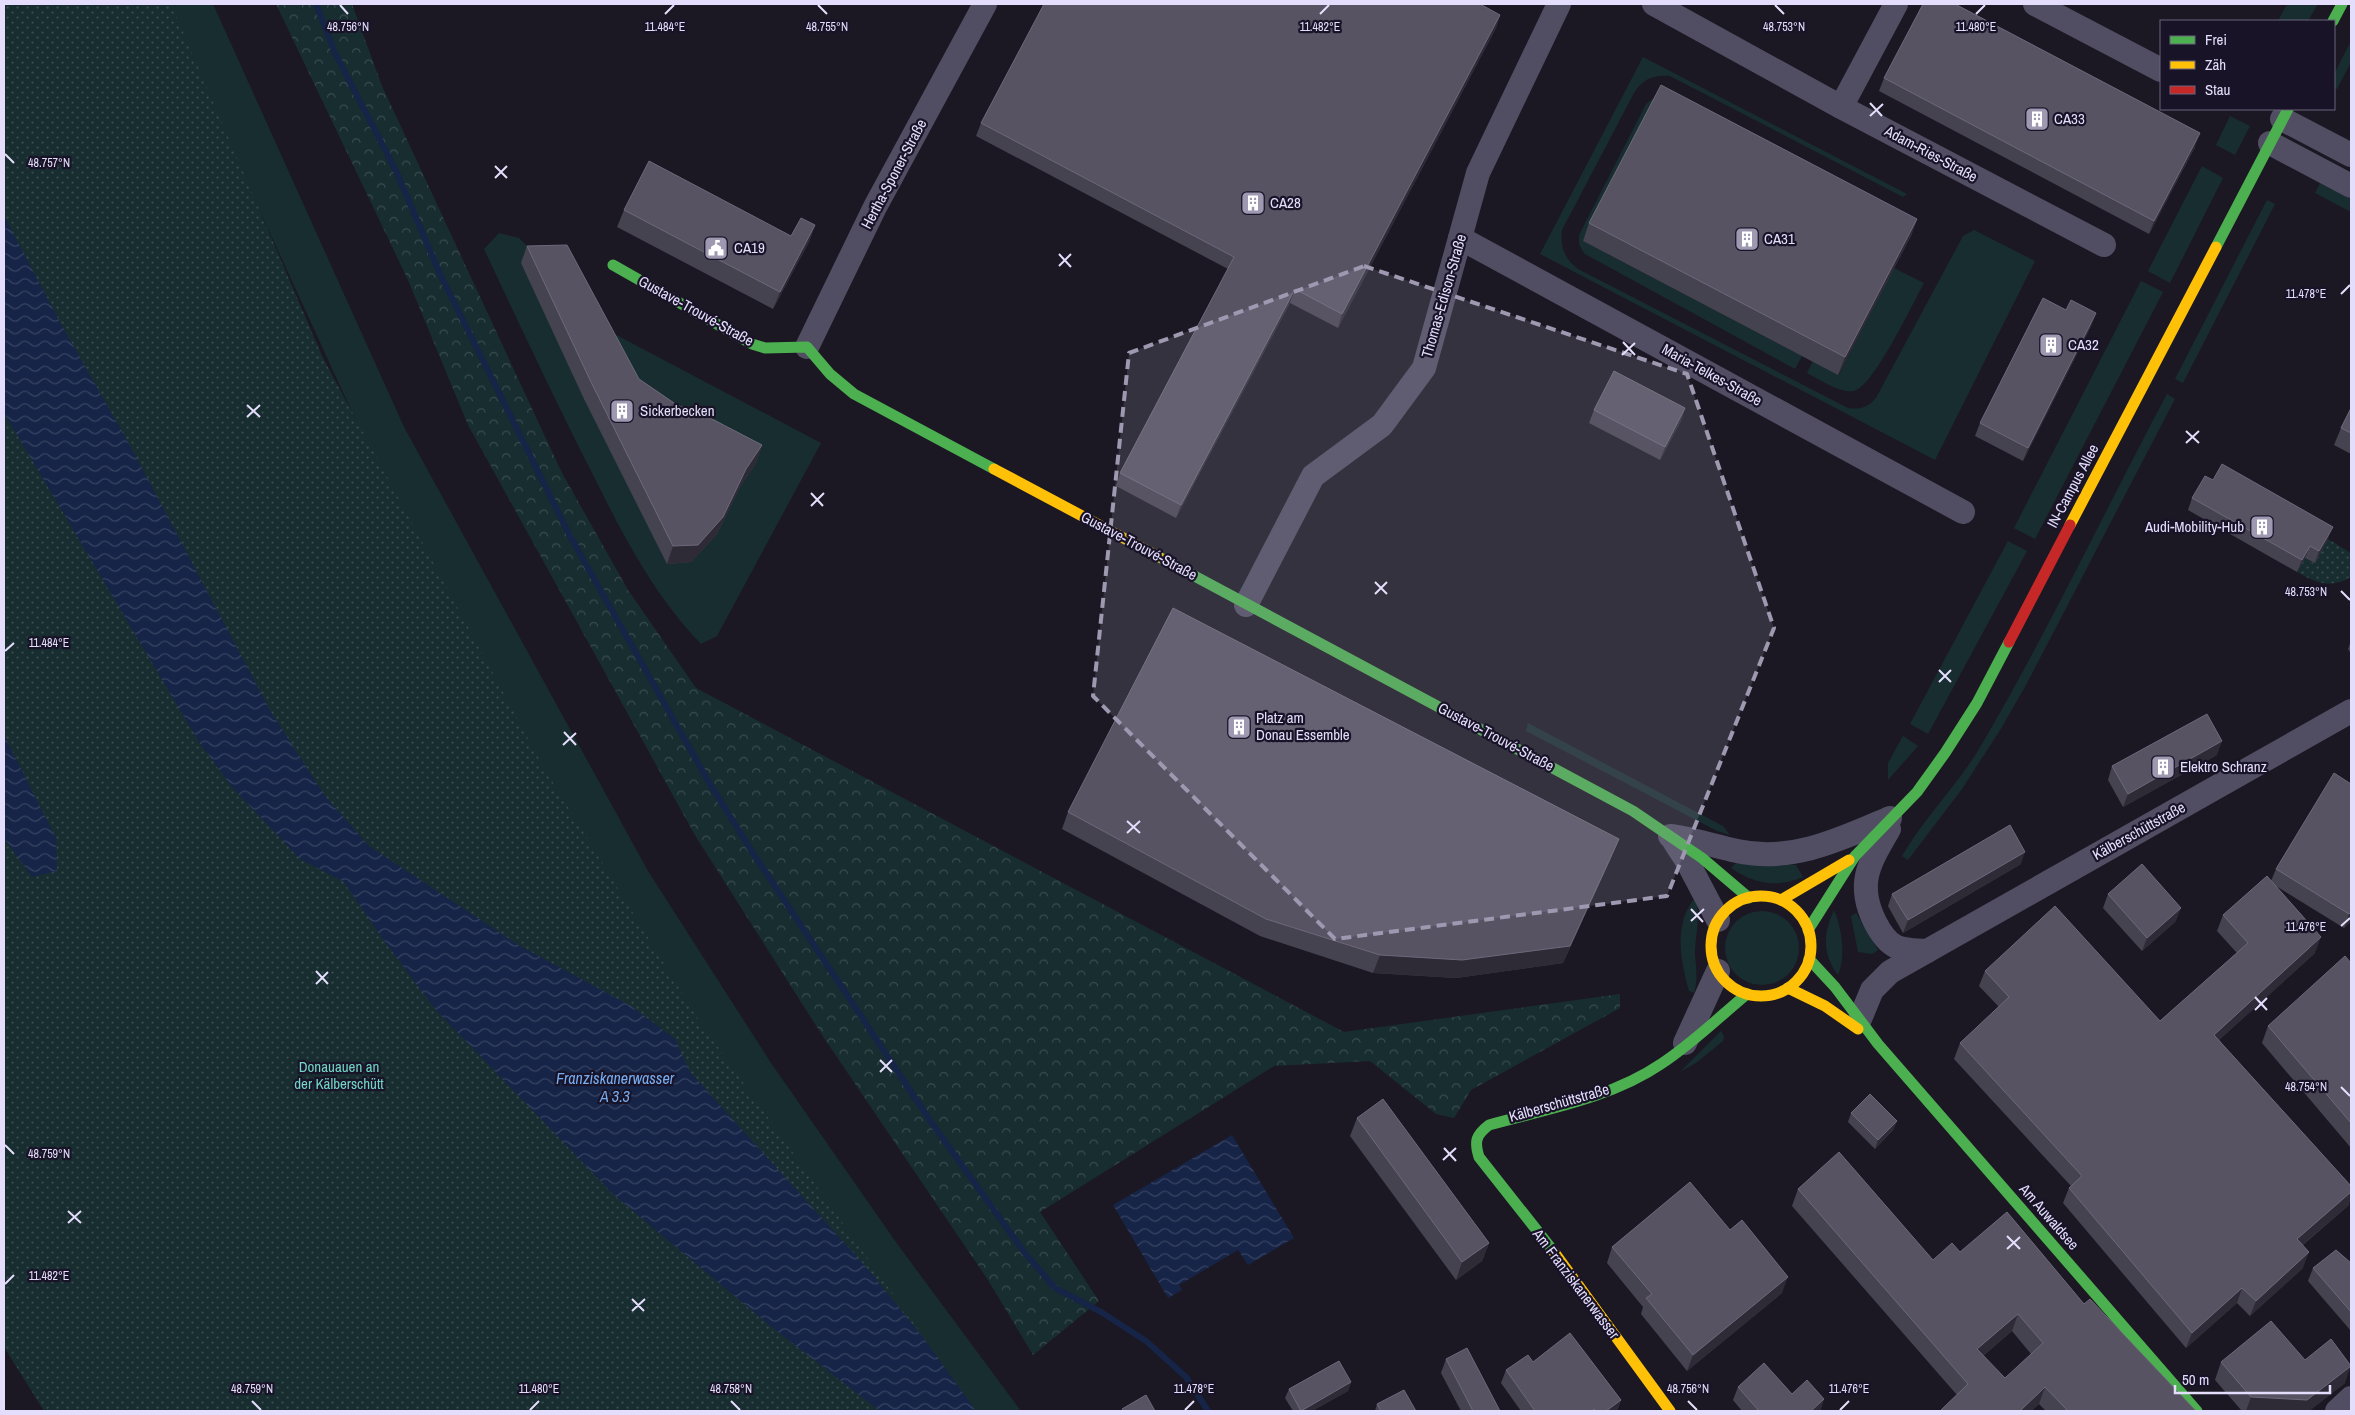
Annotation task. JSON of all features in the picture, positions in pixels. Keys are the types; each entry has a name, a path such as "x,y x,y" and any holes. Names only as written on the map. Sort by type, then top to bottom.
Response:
{"street":[{"name":"Hertha-Sponer-Straße","path":"807,347 875,208 985,4"},
{"name":"Thomas-Edison-Straße","path":"1246,604 1313,476 1382,425 1424,368 1478,173 1559,4"},
{"name":"Adam-Ries-Straße","path":"1654,4 1841,107 2104,245"},
{"path":"1841,107 1896,4"},
{"path":"2035,4 2160,69"},
{"path":"2334,20 2342,4"},
{"path":"2285,114 2351,155"},
{"name":"IN-Campus Allee","path":"1808,930 1855,856 1897,815 1945,753 1976,703 2285,114"},
{"path":"2270,143 2351,186"},
{"name":"Maria-Telkes-Straße","path":"1460,238 1963,512"},
{"name":"Gustave-Trouvé-Straße","path":"613,265 752,344 765,348 807,347 830,374 854,394 1633,811 1702,858 1749,898"},
{"name":"Kälberschüttstraße","path":"1860,1019 1867,999 1876,984 1890,972 2351,711"},
{"name":"Gustave-Trouvé-Straße","path":"1670,836 1697,840 1737,851 1783,854 1811,850 1840,840 1897,815"},
{"path":"1897,815 1869,866 1864,891 1867,905 1881,933 1893,946 1901,950 1927,951"},
{"name":"Gustave-Trouvé-Straße","path":"1670,836 1687,861 1718,920"},
{"name":"IN-Campus Allee","path":"1781,900 1855,856"},
{"path":"1771,897 1781,900 1793,907 1802,918 1808,930 1811,944 1805,971 1788,988 1768,996 1747,994 1736,989 1718,971 1711,946 1713,933 1718,920 1737,902 1749,898 1771,897"},
{"name":"Am Auwaldsee","path":"1809,959 1835,987 1878,1044 2198,1411"},
{"name":"Kälberschüttstraße","path":"1685,1043 1718,971"},
{"name":"Am Auwaldsee","path":"1788,988 1845,1018 1878,1044"},
{"name":"Kälberschüttstraße","path":"1479,1157 1476,1144 1478,1133 1489,1124 1582,1100 1635,1079 1662,1064 1685,1043 1747,994"},
{"name":"Am Franziskanerwasser","path":"1479,1157 1569,1272 1670,1411"},
{"path":"2337,1411 2351,1398"}],"highlighted area":[{"path":"1364,266 1687,374 1774,628 1667,896 1335,939 1093,696 1129,353"}],"green space":[{"name":"Donauauen an der Kälberschütt","path":"4,4 171,4 323,358 544,768 698,1019 976,1411 44,1411 4,1347"},
{"path":"165,4 213,4 404,427 648,871 771,1063 898,1245 1021,1411 976,1411 925,1340 867,1268 621,926 479,682 341,388"},
{"path":"276,4 352,4 382,86 562,473 628,590 696,688 1344,1032 1620,994 1620,1008 1471,1090 1454,1118 1436,1114 1370,1061 1274,1066 1040,1212 1099,1301 1033,1355 988,1280 824,1038 696,837 468,425 408,280"},
{"path":"2287,4 2318,4 2309,20 2279,20"},
{"path":"2351,41 2351,62 2337,89 2335,88 2335,72"},
{"path":"1643,57 1907,194 1903,197 1670,76 1658,76 1645,81 1634,93 1562,230 1562,247 1564,252 1569,261 1578,269 1848,408 1857,409 1867,406 1876,398 1963,236 1974,230 2035,261 1935,460 1540,254"},
{"path":"1659,94 1583,241 1802,356 1795,369 1585,254 1580,247 1580,233 1646,104"},
{"path":"2230,116 2250,126 2235,155 2216,145"},
{"path":"2202,166 2223,178 2170,283 2148,271"},
{"path":"2320,183 2351,199 2351,212 2315,193"},
{"path":"2267,200 2275,204 2183,383 2175,379"},
{"path":"499,233 519,238 566,284 607,330 821,443 717,636 701,644 667,603 625,536 561,411 484,249"},
{"path":"1894,268 1924,283 1892,343 1871,376 1861,387 1853,391 1847,391 1829,385 1807,373 1813,361 1839,374"},
{"path":"2141,281 2163,292 2035,539 2014,528"},
{"path":"2167,394 2175,399 2026,685 2002,727 1962,789 1908,860 1902,856 1970,763 2004,706"},
{"path":"2328,539 2351,553 2351,577 2330,584 2317,582 2297,572 2305,558 2314,563"},
{"path":"2008,541 2027,551 1928,734 1910,724"},
{"path":"1528,723 1723,826 1730,835 1717,831 1526,731"},
{"path":"1903,736 1918,746 1888,780 1888,763"},
{"path":"1739,860 1796,865 1803,877 1775,883 1757,881 1731,868"},
{"path":"1695,898 1698,918 1694,993 1689,991 1683,968 1681,931 1688,908"},
{"path":"1834,910 1842,942 1842,959 1838,975 1829,959 1826,943 1826,935"},
{"path":"1755,911 1769,911 1783,917 1793,927 1799,941 1799,955 1793,969 1783,979 1769,985 1755,985 1741,979 1731,969 1725,955 1725,941 1731,927 1741,917"},
{"path":"1856,913 1878,950 1872,954 1858,952 1851,916"},
{"path":"1721,1031 1724,1037 1723,1041 1696,1063 1680,1072"}],"water":[{"name":"Franziskanerwasser A 3.3","path":"4,216 61,324 133,451 271,712 325,796 369,846 520,946 631,1006 675,1039 690,1072 867,1268 925,1340 976,1411 880,1411 769,1325 614,1195 436,1010 382,938 344,882 300,859 232,787 199,742 4,413"},
{"path":"4,735 56,838 57,871 32,877 4,838"},
{"path":"1232,1135 1294,1238 1248,1265 1238,1250 1179,1285 1182,1290 1168,1298 1113,1205"}],"building":[{"name":"CA28","path":"1044,4 1480,4 1500,15 1342,314 1295,289 1181,505 1120,473 1234,257 981,123"},
{"name":"CA33","path":"1923,4 1955,4 2200,133 2154,221 1884,78"},
{"name":"CA31","path":"1661,85 1917,219 1845,357 1589,223"},
{"name":"CA19","path":"649,161 791,236 801,218 815,225 780,292 624,210"},
{"name":"Sickerbecken","path":"567,245 639,379 677,405 714,420 762,445 746,469 723,517 698,545 673,546 591,382 527,246"},
{"path":"2043,298 2066,310 2071,300 2096,313 2028,448 1980,423"},
{"path":"1614,371 1685,408 1665,447 1594,410"},
{"path":"2351,408 2351,433 2341,428"},
{"name":"Audi-Mobility-Hub","path":"2222,464 2333,527 2319,551 2310,546 2302,560 2192,498 2205,476 2213,480"},
{"name":"Platz am Donau Essemble","path":"1173,608 1619,839 1570,946 1462,960 1380,955 1266,919 1068,812"},
{"name":"Elektro Schranz","path":"2207,714 2222,741 2128,794 2112,766"},
{"path":"2334,773 2351,784 2351,912 2349,914 2276,869"},
{"path":"2010,825 2025,852 1908,920 1892,894"},
{"path":"2142,864 2181,908 2147,938 2108,894"},
{"path":"2267,876 2321,937 2214,1035 2351,1186 2351,1192 2297,1239 2309,1252 2256,1301 2242,1288 2192,1333 2069,1188 2082,1176 1960,1043 2009,997 1985,971 2055,906 2160,1021 2248,943 2223,915"},
{"path":"2345,956 2351,963 2351,1123 2268,1026"},
{"path":"1870,1094 1897,1121 1878,1140 1851,1113"},
{"path":"1383,1099 1489,1243 1462,1262 1357,1118"},
{"path":"1839,1152 1933,1260 1952,1243 1960,1252 2007,1212 2084,1304 2090,1299 2196,1411 2068,1411 2045,1387 2020,1411 1940,1411 1968,1384 1798,1189","holes":["2018,1314 2043,1343 2005,1378 1977,1349"]},
{"path":"1690,1182 1730,1230 1742,1220 1788,1277 1693,1355 1646,1298 1652,1294 1612,1247"},
{"path":"2336,1250 2351,1263 2351,1312 2313,1268"},
{"path":"2271,1321 2305,1360 2331,1339 2351,1366 2307,1400 2251,1397 2221,1362"},
{"path":"1570,1333 1621,1400 1606,1411 1596,1411 1594,1409 1591,1411 1535,1411 1506,1370 1528,1355 1533,1362"},
{"path":"1467,1348 1500,1411 1473,1411 1446,1359"},
{"path":"1339,1361 1351,1382 1301,1411 1289,1389"},
{"path":"1764,1363 1792,1394 1807,1380 1824,1399 1811,1411 1759,1411 1738,1387"},
{"path":"1404,1390 1416,1411 1381,1411 1377,1404"},
{"path":"1146,1395 1155,1411 1123,1411 1122,1409"}],"waterway":[{"path":"316,4 335,53 396,171 440,274 570,536 707,779 749,847 931,1122 1024,1252 1055,1288 1101,1312 1146,1341 1186,1377 1208,1411"}],"traffic: fast":[{"path":"2334,20 2342,4"},
{"path":"2216,247 2287,110"},
{"path":"613,265 752,344 765,348 807,347 830,374 854,394 994,469"},
{"path":"1159,557 1633,811 1702,858 1749,898"},
{"path":"1808,930 1855,856 1917,792 1945,753 1977,703 2009,642"},
{"path":"1809,959 1835,987 1878,1044 2197,1411"},
{"path":"1554,1252 1479,1157 1477,1139 1481,1132 1489,1125 1556,1108 1600,1094 1642,1076 1684,1048 1747,994"}],"traffic: slow":[{"path":"2070,525 2216,247"},
{"path":"994,469 1159,557"},
{"path":"1781,900 1849,860"},
{"path":"1761,896 1780,900 1796,911 1807,927 1811,946 1807,965 1796,981 1780,992 1761,996 1742,992 1726,981 1715,965 1711,946 1715,927 1726,911 1742,900 1761,896"},
{"path":"1788,988 1825,1006 1858,1029"},
{"path":"1554,1252 1670,1411"}],"traffic: jam":[{"path":"2009,642 2070,525"}],"place":[{"name":"CA33","path":"2037,119"},
{"name":"CA28","path":"1253,203"},
{"name":"CA31","path":"1747,239"},
{"name":"CA19","path":"716,248"},
{"name":"CA32","path":"2051,345"},
{"name":"Sickerbecken","path":"622,411"},
{"name":"Audi-Mobility-Hub","path":"2262,527"},
{"name":"Platz am Donau Essemble","path":"1239,727"},
{"name":"Elektro Schranz","path":"2163,767"}]}
